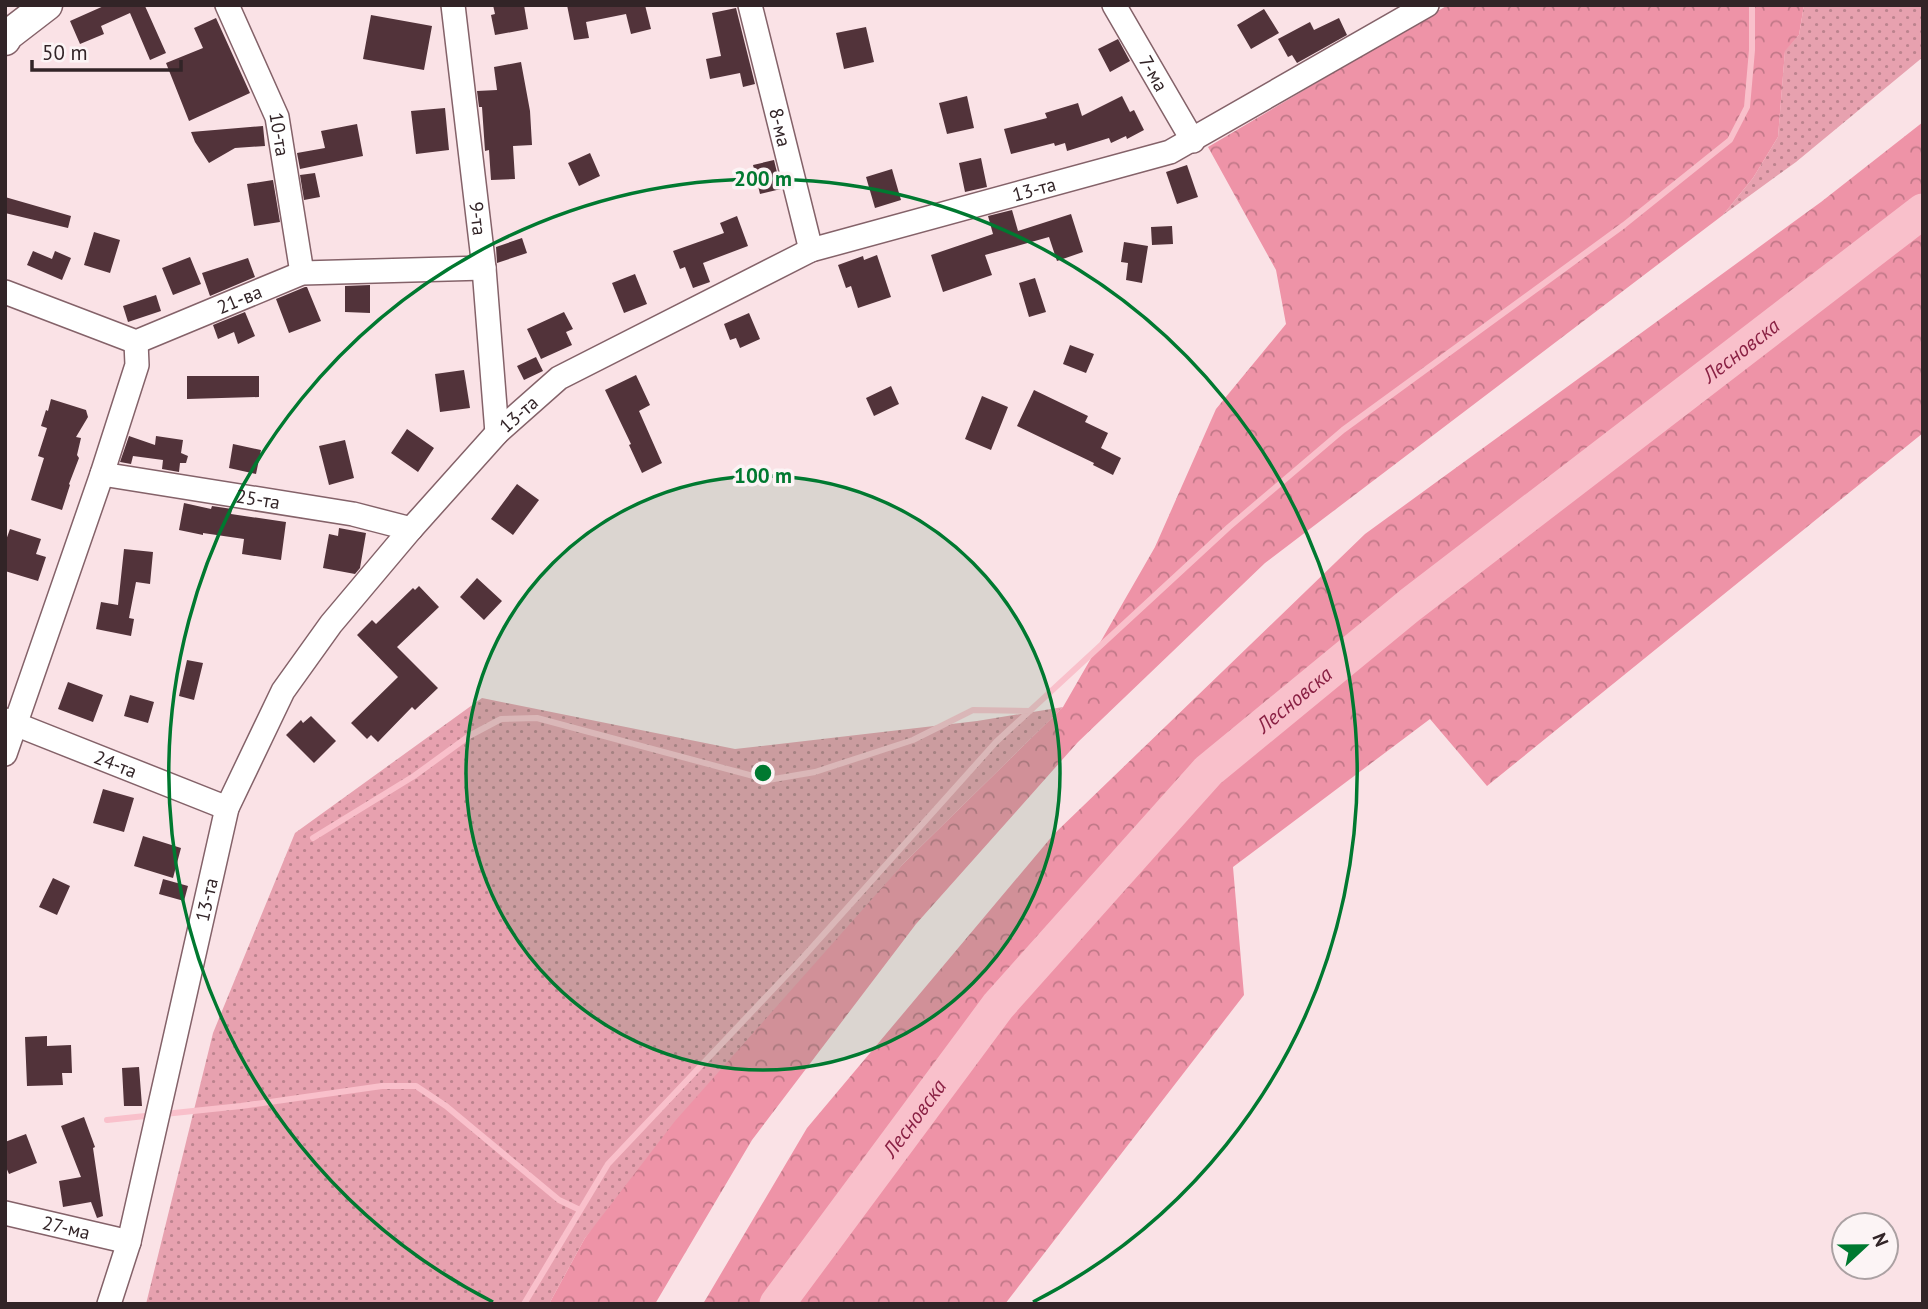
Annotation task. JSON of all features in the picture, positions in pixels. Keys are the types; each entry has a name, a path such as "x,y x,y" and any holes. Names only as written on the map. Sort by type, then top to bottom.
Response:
{"street":[{"path":"6,36 47,5"},
{"name":"10-та","path":"227,5 277,117 302,273"},
{"name":"9-та","path":"453,5 484,268 497,433"},
{"name":"8-ма","path":"750,5 811,250"},
{"name":"7-ма","path":"1114,5 1193,141"},
{"name":"13-та","path":"109,1304 129,1242 227,808 283,691 331,624 497,433 559,378 811,250 1170,152 1427,5"},
{"name":"21-ва","path":"136,341 302,273 484,268"},
{"path":"5,292 136,341 137,365 102,474 10,722 5,754"},
{"name":"25-та","path":"102,474 353,514 411,529"},
{"name":"24-та","path":"10,722 227,808"},
{"name":"27-ма","path":"5,1213 129,1242"}],"shaded area":[{"path":"1804,5 1923,5 1923,57 1796,162 1723,215 1753,178 1778,137 1785,50 1799,35"},
{"path":"482,698 735,749 977,721 1063,707 903,864 585,1238 549,1304 146,1304 213,1033 295,833"}],"green space":[{"path":"1448,5 1804,5 1799,35 1785,51 1778,137 1753,178 1723,215 1265,563 1078,742 916,924 752,1140 655,1304 549,1304 585,1238 675,1121 903,864 1063,707 1155,547 1216,409 1286,324 1276,270 1208,147"},
{"path":"1923,122 1923,433 1487,786 1430,719 1233,867 1244,995 1005,1304 703,1304 807,1128 1054,834 1365,534 1821,202"}],"building":[{"path":"106,5 148,5 145,6 166,53 150,60 130,13 101,26 104,34 80,44 70,21"},
{"path":"493,5 524,5 528,29 495,35 491,15 495,14"},
{"path":"567,5 645,5 651,29 631,34 626,14 586,22 589,38 574,40"},
{"path":"736,8 755,84 743,87 740,73 710,79 706,59 721,56 712,13"},
{"path":"1264,9 1279,33 1251,49 1237,25"},
{"path":"371,15 432,26 424,70 363,59"},
{"path":"216,18 250,93 189,121 166,63 203,48 194,28"},
{"path":"1339,18 1347,35 1297,63 1292,55 1288,57 1278,39 1310,22 1314,30"},
{"path":"866,27 874,62 844,69 836,33"},
{"path":"1118,39 1130,61 1110,72 1098,49"},
{"path":"521,62 530,111 532,145 513,146 515,179 491,180 489,150 485,151 482,107 479,107 477,91 497,90 494,67"},
{"path":"967,96 974,128 947,134 939,103"},
{"path":"1122,96 1130,112 1134,110 1144,130 1127,139 1126,136 1111,143 1109,138 1067,151 1065,143 1055,146 1054,143 1011,154 1004,129 1047,118 1045,113 1078,103 1082,116"},
{"path":"445,108 449,150 416,154 411,111"},
{"path":"357,124 363,156 300,169 297,153 325,148 321,131"},
{"path":"263,126 265,146 235,148 209,163 191,132"},
{"path":"590,153 600,176 579,186 568,163"},
{"path":"981,158 987,187 965,192 959,163"},
{"path":"774,160 781,189 760,194 753,165"},
{"path":"1187,165 1198,197 1177,204 1166,172"},
{"path":"892,169 901,200 875,208 866,177"},
{"path":"315,173 320,197 304,200 300,175"},
{"path":"273,180 280,222 254,226 247,184"},
{"path":"5,197 71,216 68,228 5,213"},
{"path":"1012,210 1018,231 1071,214 1083,252 1057,261 1049,237 985,255 992,275 943,292 931,255 993,234 988,216"},
{"path":"737,216 748,246 703,263 710,282 693,288 685,267 680,269 673,251 724,233 720,223"},
{"path":"1172,226 1173,244 1152,245 1151,227"},
{"path":"94,232 120,240 110,273 84,265"},
{"path":"522,238 527,253 497,263 496,247"},
{"path":"1124,242 1148,246 1142,283 1126,280 1128,263 1121,262"},
{"path":"33,251 52,259 55,251 71,258 62,280 27,265"},
{"path":"877,255 891,297 858,308 851,286 846,288 838,265 863,256 864,260"},
{"path":"190,257 201,284 173,295 162,268"},
{"path":"248,258 255,277 210,296 202,273"},
{"path":"635,274 647,304 624,313 612,283"},
{"path":"1035,278 1046,312 1029,317 1019,283"},
{"path":"370,285 370,313 345,312 345,286"},
{"path":"305,287 321,321 289,333 276,299"},
{"path":"156,295 161,311 128,322 123,306"},
{"path":"245,312 255,336 238,344 234,332 218,339 213,325"},
{"path":"564,312 573,329 566,332 572,345 541,359 527,329"},
{"path":"749,313 760,339 740,348 736,338 730,340 724,324"},
{"path":"1070,345 1094,354 1086,373 1063,364"},
{"path":"536,357 543,371 524,380 517,366"},
{"path":"464,370 470,408 440,412 435,374"},
{"path":"636,375 650,405 639,411 662,463 642,473 605,390"},
{"path":"187,376 259,376 259,397 187,399"},
{"path":"891,386 899,404 874,416 866,398"},
{"path":"1034,390 1088,416 1085,422 1108,433 1101,448 1121,458 1113,475 1017,426"},
{"path":"982,396 1008,407 991,450 965,439"},
{"path":"51,399 86,410 88,417 76,437 81,438 77,455 79,458 62,510 31,500 44,458 38,456 47,428 41,426"},
{"path":"407,429 434,448 418,472 391,453"},
{"path":"129,436 155,445 156,436 183,440 181,453 188,456 186,463 180,463 179,472 162,469 163,460 133,456 131,464 120,462"},
{"path":"345,440 354,478 329,485 319,446"},
{"path":"233,444 261,450 256,474 229,468"},
{"path":"517,484 539,500 513,535 491,519"},
{"path":"184,503 211,509 212,506 232,509 231,514 286,522 281,560 242,554 244,539 179,530"},
{"path":"339,528 366,533 360,568 355,574 323,568 329,534 338,536"},
{"path":"10,529 41,539 36,554 46,557 38,581 5,571 5,543"},
{"path":"124,549 153,552 150,584 136,582 129,618 134,619 131,636 96,629 101,602 118,605"},
{"path":"477,578 502,601 484,620 460,597"},
{"path":"419,586 439,607 397,647 438,688 415,710 412,707 378,742 371,735 367,739 351,723 398,677 357,635 372,620 376,624 413,588 415,590"},
{"path":"187,660 203,663 194,700 179,696"},
{"path":"68,682 103,695 93,722 58,709"},
{"path":"130,695 154,702 148,723 124,716"},
{"path":"311,716 336,741 314,763 286,735 301,720 303,723"},
{"path":"103,789 134,798 124,832 93,823"},
{"path":"143,836 181,848 173,878 134,866"},
{"path":"53,878 70,886 57,915 39,907"},
{"path":"163,879 188,886 184,901 159,894"},
{"path":"47,1036 47,1046 71,1045 72,1073 62,1073 63,1085 27,1086 25,1037"},
{"path":"139,1067 142,1106 124,1106 122,1068"},
{"path":"84,1117 95,1147 93,1148 103,1216 97,1218 91,1202 63,1207 59,1181 81,1177 61,1126"},
{"path":"26,1134 37,1163 9,1174 5,1165 5,1142"}],"waterway":[{"path":"524,1304 608,1164 797,964 996,742 1229,527 1343,430 1624,225 1730,140 1747,107 1752,50 1752,5"},
{"name":"Лесновска","path":"777,1304 998,1006 1208,771 1410,605 1923,211"},
{"path":"313,838 414,776 469,736 501,719 537,718 768,780 815,772 913,740 973,710 1030,711"},
{"path":"107,1120 241,1106 382,1086 416,1086 446,1106 559,1200 580,1210"}]}
